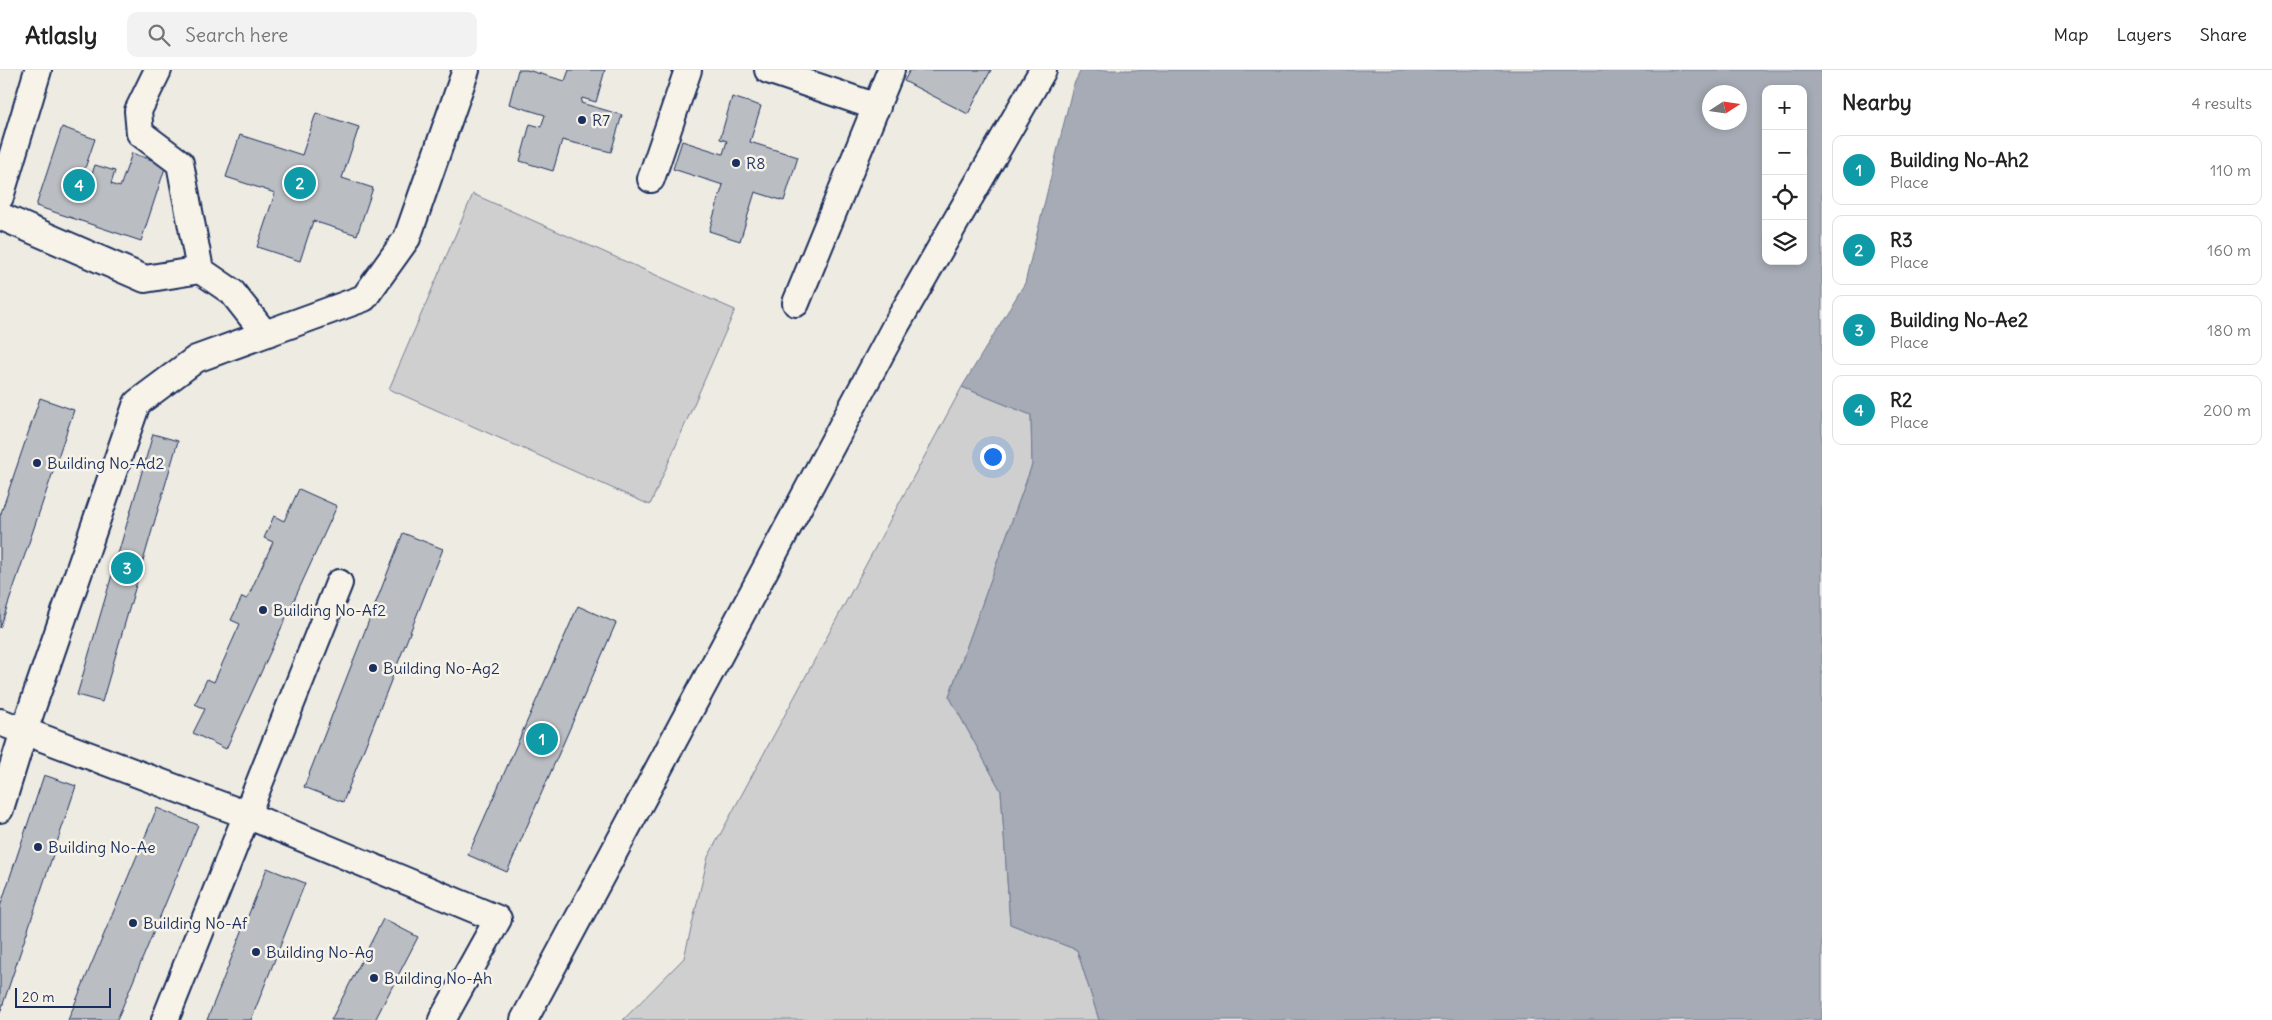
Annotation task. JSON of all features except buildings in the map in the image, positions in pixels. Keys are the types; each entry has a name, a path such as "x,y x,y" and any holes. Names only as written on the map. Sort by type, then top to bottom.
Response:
{"street":[{"path":"0,197 38,70"},
{"path":"158,70 138,111 140,133 180,163 200,270"},
{"path":"0,809 24,732 137,403 196,359 364,298 407,238 466,70"},
{"path":"651,180 688,70"},
{"path":"768,70 877,108"},
{"path":"796,303 891,70"},
{"path":"524,1020 895,327 1043,70"},
{"path":"0,216 145,279 200,270 232,292 264,334"},
{"path":"165,1020 339,583"},
{"path":"0,722 247,815 498,918 442,1020"}],"shaded area":[{"path":"1081,70 1822,70 1822,1020 1099,1020 1077,950 1010,924 1001,791 949,696 1032,465 1031,415 962,387 1025,283 1073,86"},
{"path":"473,194 735,310 650,505 389,389"},
{"path":"962,387 1031,415 1032,465 949,696 1001,791 1010,924 1077,950 1099,1020 623,1020 684,958 708,857"}],"place":[{"name":"R7","path":"582,120"},
{"name":"R8","path":"736,163"},
{"name":"R3","path":"300,183"},
{"name":"R2","path":"79,185"},
{"name":"Building No-Ad2","path":"37,463"},
{"name":"Building No-Ae2","path":"127,568"},
{"name":"Building No-Af2","path":"263,610"},
{"name":"Building No-Ag2","path":"373,668"},
{"name":"Building No-Ah2","path":"542,739"},
{"name":"Building No-Ae","path":"38,847"},
{"name":"Building No-Af","path":"133,923"},
{"name":"Building No-Ag","path":"256,952"},
{"name":"Building No-Ah","path":"374,978"}]}
